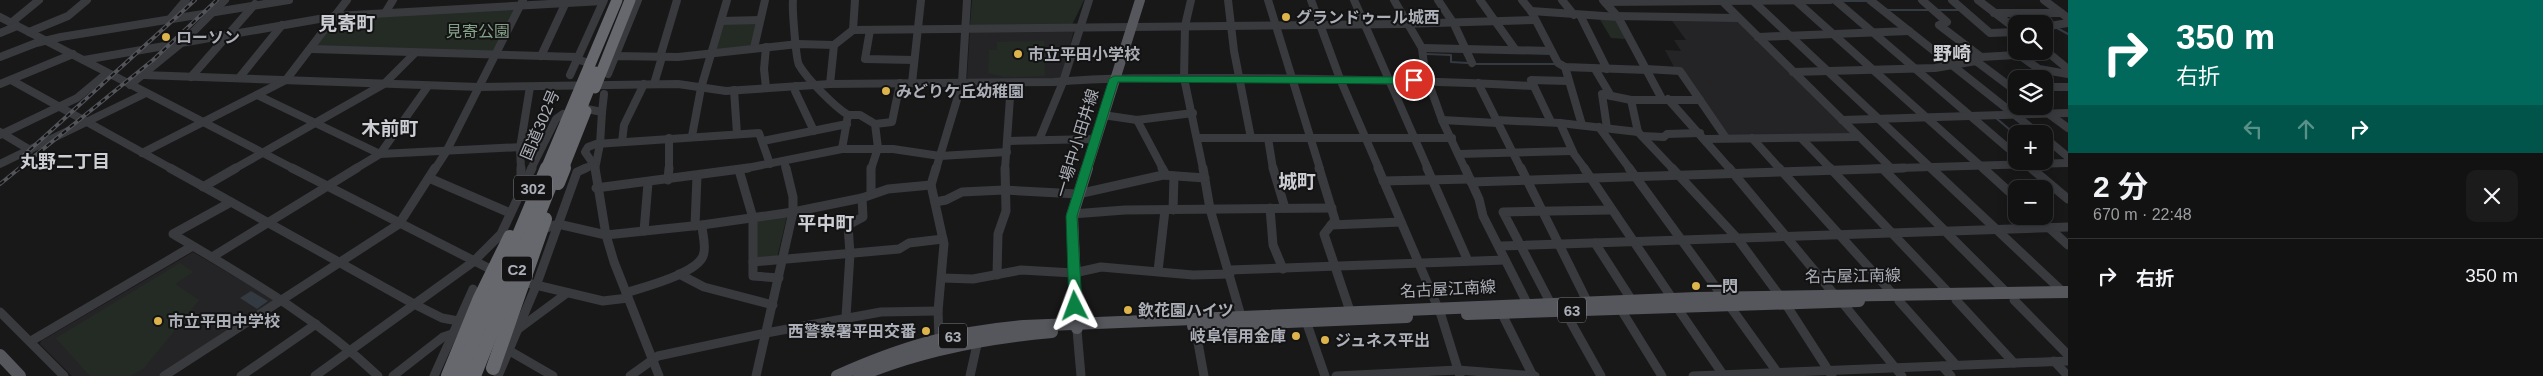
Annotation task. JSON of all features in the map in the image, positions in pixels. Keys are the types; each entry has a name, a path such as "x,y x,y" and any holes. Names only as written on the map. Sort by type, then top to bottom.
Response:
{"highway":[{"name":"C2","path":"474,376 607,46 617,4"},
{"name":"C2","path":"460,376 617,4"},
{"name":"302","path":"490,374 511,301 538,231 587,109 600,90 610,58 617,4"},
{"name":"国道302号","path":"454,376 498,273 531,180 563,114 572,80 582,59 617,4"},
{"path":"448,376 480,298 557,143"},
{"path":"490,374 536,249 560,162"}],"main road":[{"name":"一場中小田井線","path":"1076,326 1072,214 1140,0"},
{"name":"名古屋江南線","path":"837,376 870,361 939,338 1007,328 1195,326 1306,321 1550,302 1631,300 1674,302 1837,297 2066,295"},
{"name":"名古屋江南線","path":"860,376 906,358 978,340 1076,326 1350,311 1501,312 1620,308 1674,302"},
{"path":"0,355 20,376"}],"street":[{"path":"0,33 14,24 39,0"},
{"path":"29,32 68,16 87,0"},
{"path":"169,20 186,0"},
{"path":"131,86 184,41 225,0"},
{"path":"0,58 47,40 169,20 256,3 289,0"},
{"path":"142,153 286,80 347,0"},
{"path":"384,13 393,0"},
{"path":"430,10 437,0"},
{"path":"84,60 184,41 336,16 430,10 478,3 567,1 617,4 638,0"},
{"path":"654,84 677,0"},
{"path":"692,136 701,88 727,0"},
{"path":"754,48 765,0"},
{"path":"793,0 790,13 798,44 798,64 848,120"},
{"path":"853,30 855,0"},
{"path":"912,83 921,0"},
{"path":"939,338 938,311 942,278 943,239 931,185 962,83 968,0"},
{"path":"1039,140 1064,82 1079,26 1089,0"},
{"path":"1191,0 1185,26 1184,78 1198,138 1210,209 1241,316"},
{"path":"1228,0 1239,78 1251,138"},
{"path":"1268,0 1336,220 1324,234 1333,266 1350,311"},
{"path":"1311,0 1340,79 1439,311 1459,373"},
{"path":"1354,0 1468,261"},
{"path":"1394,0 1406,24 1422,48 1427,81 1442,120 1471,180 1483,216 1500,246 1527,303"},
{"path":"1438,0 1452,22 1472,63"},
{"path":"1480,0 1515,49"},
{"path":"1522,0 1558,63 1565,67 1595,69 1680,71 1726,138"},
{"path":"1562,0 1577,15 1607,69"},
{"path":"1796,0 2008,191"},
{"path":"1604,1 1724,3 1830,0"},
{"path":"1835,0 2008,148"},
{"path":"1870,0 1951,66 2008,108"},
{"path":"1922,0 1947,22 1939,25 2008,83"},
{"path":"1952,0 1990,33 2008,31"},
{"path":"1978,0 2008,23"},
{"path":"2044,0 2068,18"},
{"path":"541,56 567,1"},
{"path":"1604,1 1617,16 1646,70 1665,99 1702,136 1899,372"},
{"path":"1753,1 2066,295"},
{"path":"164,376 281,298 399,224 446,152 522,2"},
{"path":"191,77 256,3"},
{"path":"1724,3 1859,137 1945,231 2068,355"},
{"path":"1530,11 1577,15 1737,18"},
{"path":"1994,12 2061,13"},
{"path":"0,17 473,262 536,286 603,301 627,296 679,274 701,262 704,256 698,226 697,176"},
{"path":"721,21 760,20"},
{"path":"608,74 610,58 661,57 798,44 834,45 853,30 1079,26 1406,24 1534,20"},
{"path":"2053,25 2068,22"},
{"path":"239,78 282,25"},
{"path":"870,30 865,58 914,60"},
{"path":"1758,37 1909,31"},
{"path":"830,84 834,45"},
{"path":"766,48 764,69 766,88"},
{"path":"1422,48 1551,51"},
{"path":"311,49 582,59"},
{"path":"203,186 384,84 415,53"},
{"path":"0,84 73,54"},
{"path":"1793,72 1951,66 1978,59 2008,55"},
{"path":"2053,57 2068,69"},
{"path":"2027,60 2039,69 2068,74"},
{"path":"1565,67 1582,125"},
{"path":"1595,69 1611,96"},
{"path":"1,134 60,108 77,98 107,73"},
{"path":"143,75 479,88 530,87 572,80 600,90 644,84 678,84 701,88 734,90 830,84 1011,83 1184,78 1388,79 1533,86"},
{"path":"131,86 157,76"},
{"path":"11,80 414,304 442,318 458,321"},
{"path":"1568,82 1531,80 1572,151 1724,375"},
{"path":"763,141 814,130 860,116 876,124 892,122 900,83"},
{"path":"998,275 998,234 1006,211 1004,190 1011,83"},
{"path":"1478,83 1587,301"},
{"path":"622,142 624,125 644,84"},
{"path":"212,257 380,154 428,86"},
{"path":"796,86 795,91 814,130"},
{"path":"315,376 473,262 501,234 521,188 520,148 530,87"},
{"path":"2053,87 2068,87"},
{"path":"600,90 602,112 600,144 594,166 596,188 606,235 627,296 659,376"},
{"path":"734,90 737,134"},
{"path":"0,164 146,93"},
{"path":"1700,100 1631,100 1602,94 1603,128 1635,176 1779,374"},
{"path":"257,95 380,154 542,146"},
{"path":"1631,100 1640,134 1737,238 1782,299 1831,373"},
{"path":"587,109 602,112"},
{"path":"1103,114 1137,120 1193,113"},
{"path":"2053,113 2068,113"},
{"path":"521,188 531,180 542,146 556,120 563,114"},
{"path":"1842,120 2008,114"},
{"path":"2017,115 2029,125"},
{"path":"2051,115 2068,128"},
{"path":"842,149 848,120"},
{"path":"1137,120 1170,176 1169,210 1158,271"},
{"path":"1442,120 1555,123 1640,134 1726,138 1859,137"},
{"path":"846,317 850,254 848,225 863,217 871,168 878,148 876,124"},
{"path":"594,166 584,152 588,146 692,136 758,133 763,141 770,164"},
{"path":"1,134 30,150"},
{"path":"668,180 671,161 669,138"},
{"path":"1198,138 1452,138"},
{"path":"1268,138 1274,175 1285,208"},
{"path":"1752,138 1956,365"},
{"path":"1801,138 2014,363"},
{"path":"1008,141 1096,139"},
{"path":"2053,144 2068,157"},
{"path":"596,188 648,183 739,170 842,149 878,148 940,156 1007,152"},
{"path":"1459,154 1572,151"},
{"path":"756,376 793,212 794,197 784,161"},
{"path":"2053,163 2068,163"},
{"path":"1383,180 1525,180 2008,164"},
{"path":"490,374 508,350 536,286 576,172 594,166"},
{"path":"739,170 753,218 753,276 779,278"},
{"path":"2033,170 2068,199"},
{"path":"935,202 946,200 962,192 1004,190 1078,194 1170,176 1205,178"},
{"path":"429,178 510,213"},
{"path":"644,231 648,183"},
{"path":"538,231 558,224 606,235 698,226 793,212 866,196 888,189 931,185"},
{"path":"231,202 173,234 191,247 212,257 281,298 351,350 378,376"},
{"path":"1270,208 1273,245 1283,269"},
{"path":"1072,214 1104,211 1332,208"},
{"path":"1550,302 1503,212 1611,210"},
{"path":"1331,225 1401,222"},
{"path":"2046,225 2068,245"},
{"path":"1500,246 2068,227"},
{"path":"753,262 899,249 909,243 943,239"},
{"path":"1596,243 1631,300"},
{"path":"31,342 191,247"},
{"path":"942,278 973,279 1022,270 1074,273 1101,267 1193,275 1333,266 1505,260"},
{"path":"679,274 704,287 772,305"},
{"path":"434,376 473,289"},
{"path":"518,326 567,293"},
{"path":"511,301 518,326"},
{"path":"1620,308 1662,376"},
{"path":"1564,310 1601,376"},
{"path":"630,376 652,358 766,333 881,312 938,311"},
{"path":"0,312 64,376"},
{"path":"1336,376 1459,373 1534,376 1501,312"},
{"path":"1306,321 1325,376"},
{"path":"241,376 316,324"},
{"path":"1076,326 1081,376"},
{"path":"1195,326 1204,376"},
{"path":"393,376 443,337 452,334"},
{"path":"970,376 978,340"},
{"path":"508,350 551,375"},
{"path":"2054,361 2068,376"},
{"path":"1693,376 1899,372 1956,365 2068,361"},
{"path":"1942,366 1951,376"}],"shaded area":[{"path":"1670,18 1735,19 1856,136 1729,137 1674,67 1665,50 1681,51 1674,40 1686,40"},
{"name":"市立平田小学校","path":"970,30 1074,30 1061,79 970,80 967,78"},
{"name":"市立平田中学校","path":"193,252 273,299 273,302 159,376 72,376 40,344 41,341"},
{"path":"251,291 268,301 257,309 240,298"}],"green space":[{"path":"972,0 1084,0 1072,25 970,25"},
{"name":"見寄公園","path":"515,7 494,54 314,48 337,17"},
{"path":"1599,18 1615,19 1626,39 1611,38"},
{"path":"759,21 753,48 714,51 722,22"},
{"path":"1044,41 1045,76 1004,77 988,73 989,50 997,50 997,42"},
{"path":"787,216 777,258 757,260 756,221"},
{"path":"180,263 193,272 175,284 199,300 144,368 131,376 90,376 56,338"}],"waterway":[{"path":"1841,1 1866,1"},
{"path":"1886,10 1929,10"},
{"path":"1937,10 1960,10"},
{"path":"2057,28 2068,34"},
{"path":"1426,54 1451,55 1451,62 1468,63"},
{"path":"1474,64 1556,64"},
{"path":"1996,118 2008,128"}],"railway":[{"path":"22,157 195,0"},
{"path":"0,184 153,60 217,0"}],"place":[{"name":"グランドゥール城西","path":"1286,17"},
{"name":"ローソン","path":"166,37"},
{"name":"市立平田小学校","path":"1018,54"},
{"name":"みどりケ丘幼稚園","path":"886,91"},
{"name":"一閃","path":"1696,286"},
{"name":"欽花園ハイツ","path":"1128,310"},
{"name":"市立平田中学校","path":"158,321"},
{"name":"西警察署平田交番","path":"926,331"},
{"name":"岐阜信用金庫","path":"1296,336"},
{"name":"ジュネス平出","path":"1325,340"}],"district":[{"name":"見寄町","path":"347,23"},
{"name":"野崎","path":"1952,53"},
{"name":"木前町","path":"390,128"},
{"name":"丸野二丁目","path":"65,162"},
{"name":"城町","path":"1297,181"},
{"name":"平中町","path":"826,223"}],"route":[{"path":"1075,306 1072,216 1114,79 1293,78 1414,80"}]}
